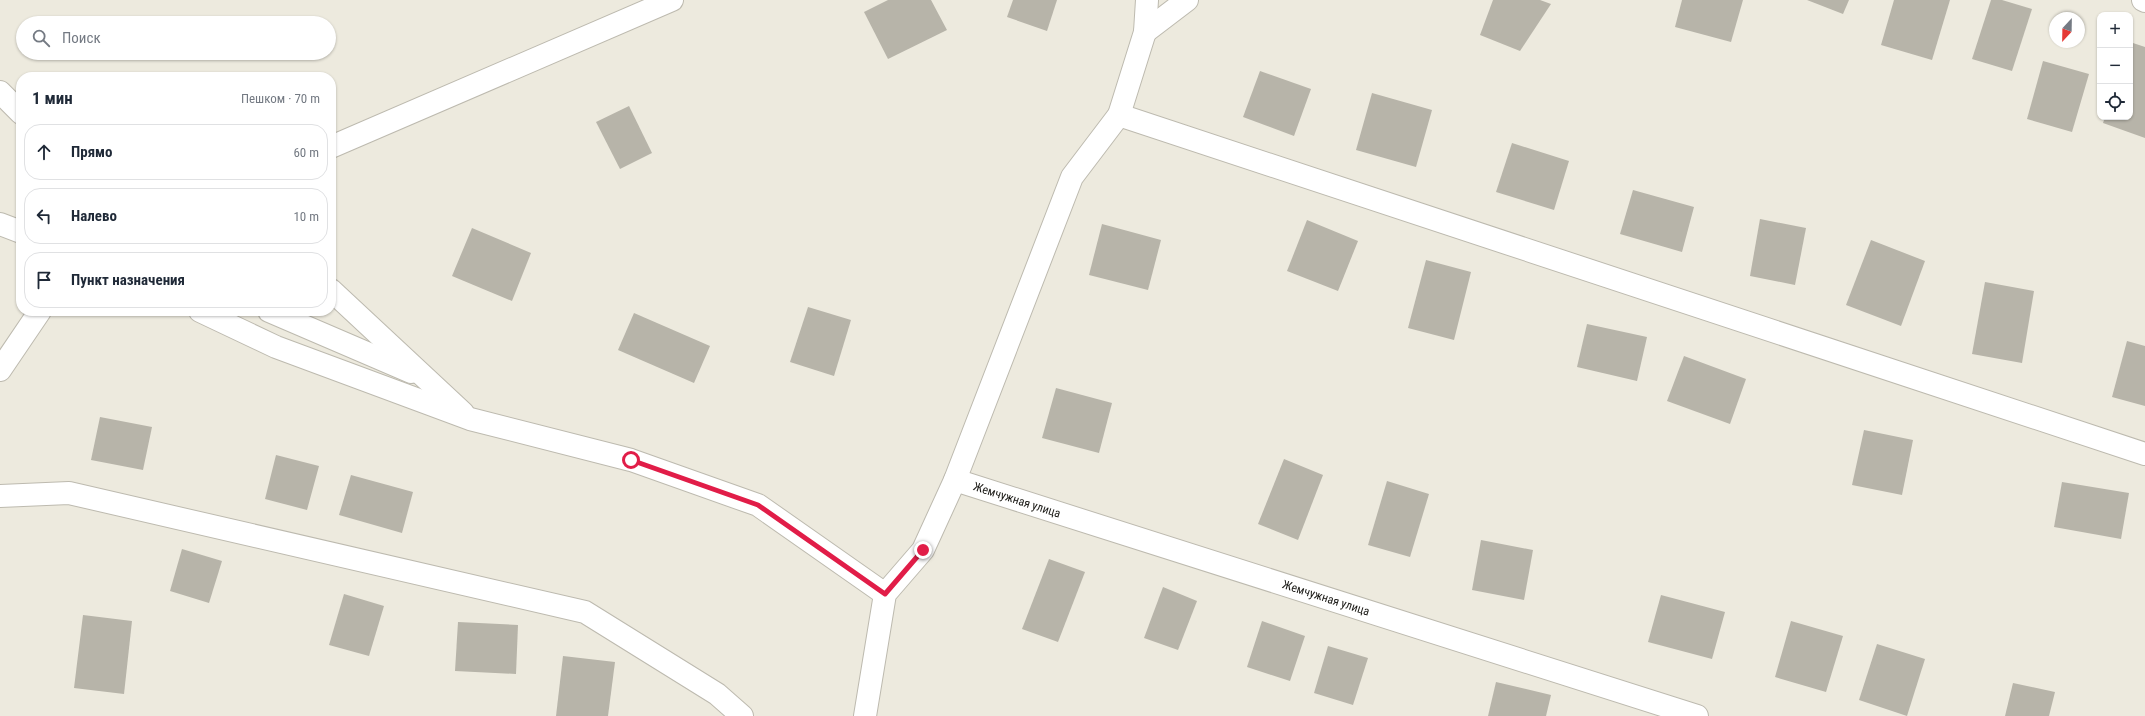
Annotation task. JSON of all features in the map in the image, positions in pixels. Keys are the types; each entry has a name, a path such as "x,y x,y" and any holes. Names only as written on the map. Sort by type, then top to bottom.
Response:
{"street":[{"path":"336,145 672,0"},
{"path":"865,716 885,594 923,550 955,480 1072,177 1119,115 1145,32 1147,0"},
{"path":"1145,32 1187,0"},
{"path":"0,92 16,108"},
{"path":"1119,115 2145,454"},
{"path":"0,224 16,230"},
{"path":"336,295 470,419"},
{"path":"0,370 37,316"},
{"path":"211,316 276,347 470,419 631,460 758,505 885,594"},
{"path":"281,316 425,378"},
{"name":"Жемчужная улица","path":"955,480 1697,716"},
{"path":"0,496 69,493 585,612 717,694 742,716"}],"building":[{"path":"888,0 931,0 947,30 888,59 864,12"},
{"path":"1013,0 1057,0 1047,31 1007,17"},
{"path":"1493,0 1540,0 1551,4 1520,51 1480,35"},
{"path":"1682,0 1743,0 1731,42 1675,27"},
{"path":"1807,0 1849,0 1843,14"},
{"path":"1894,0 1950,0 1932,60 1881,45"},
{"path":"1991,0 2002,0 2032,9 2012,71 1972,59"},
{"path":"2133,43 2145,47 2145,138 2103,123 2104,120 2133,120"},
{"path":"2043,61 2089,74 2072,132 2027,119"},
{"path":"1260,71 1311,89 1294,136 1243,117"},
{"path":"1372,93 1432,110 1416,167 1356,150"},
{"path":"629,106 652,153 620,169 596,122"},
{"path":"1512,143 1569,161 1554,210 1496,192"},
{"path":"1633,190 1694,207 1682,252 1620,234"},
{"path":"1760,219 1806,228 1795,285 1750,276"},
{"path":"1307,220 1358,241 1338,291 1287,271"},
{"path":"1102,224 1161,240 1148,290 1089,275"},
{"path":"472,228 531,253 512,301 452,276"},
{"path":"1871,240 1925,261 1901,326 1846,305"},
{"path":"1426,260 1471,272 1454,340 1408,328"},
{"path":"1985,282 2034,291 2022,363 1972,354"},
{"path":"808,307 851,320 834,376 790,362"},
{"path":"634,313 710,346 694,383 618,350"},
{"path":"1587,324 1647,337 1637,381 1577,367"},
{"path":"2127,341 2145,346 2145,406 2112,397"},
{"path":"1684,356 1746,379 1730,424 1667,401"},
{"path":"1056,388 1112,403 1099,453 1042,438"},
{"path":"100,417 152,427 143,470 91,460"},
{"path":"1864,430 1913,440 1902,495 1852,485"},
{"path":"276,455 319,466 307,510 265,499"},
{"path":"1284,459 1323,475 1298,540 1258,524"},
{"path":"351,475 413,492 402,533 339,515"},
{"path":"1387,481 1429,494 1410,557 1368,545"},
{"path":"2062,482 2129,493 2121,539 2054,527"},
{"path":"1481,540 1533,550 1524,600 1472,590"},
{"path":"182,549 222,561 209,603 170,591"},
{"path":"1049,559 1085,572 1058,642 1022,629"},
{"path":"1163,587 1197,601 1178,650 1144,638"},
{"path":"344,594 384,606 369,656 329,645"},
{"path":"1661,595 1725,612 1712,659 1648,642"},
{"path":"83,615 132,621 124,694 74,688"},
{"path":"1262,621 1305,636 1290,681 1247,667"},
{"path":"1791,621 1843,636 1826,692 1775,677"},
{"path":"458,622 518,625 516,674 455,671"},
{"path":"1877,644 1925,659 1907,716 1859,700"},
{"path":"1328,646 1368,658 1353,705 1314,693"},
{"path":"563,656 615,662 608,716 556,716"},
{"path":"1496,682 1551,695 1546,716 1488,716"},
{"path":"2013,683 2055,692 2049,716 2005,716"}],"route":[{"path":"631,460 758,505 885,594 923,550"}]}
